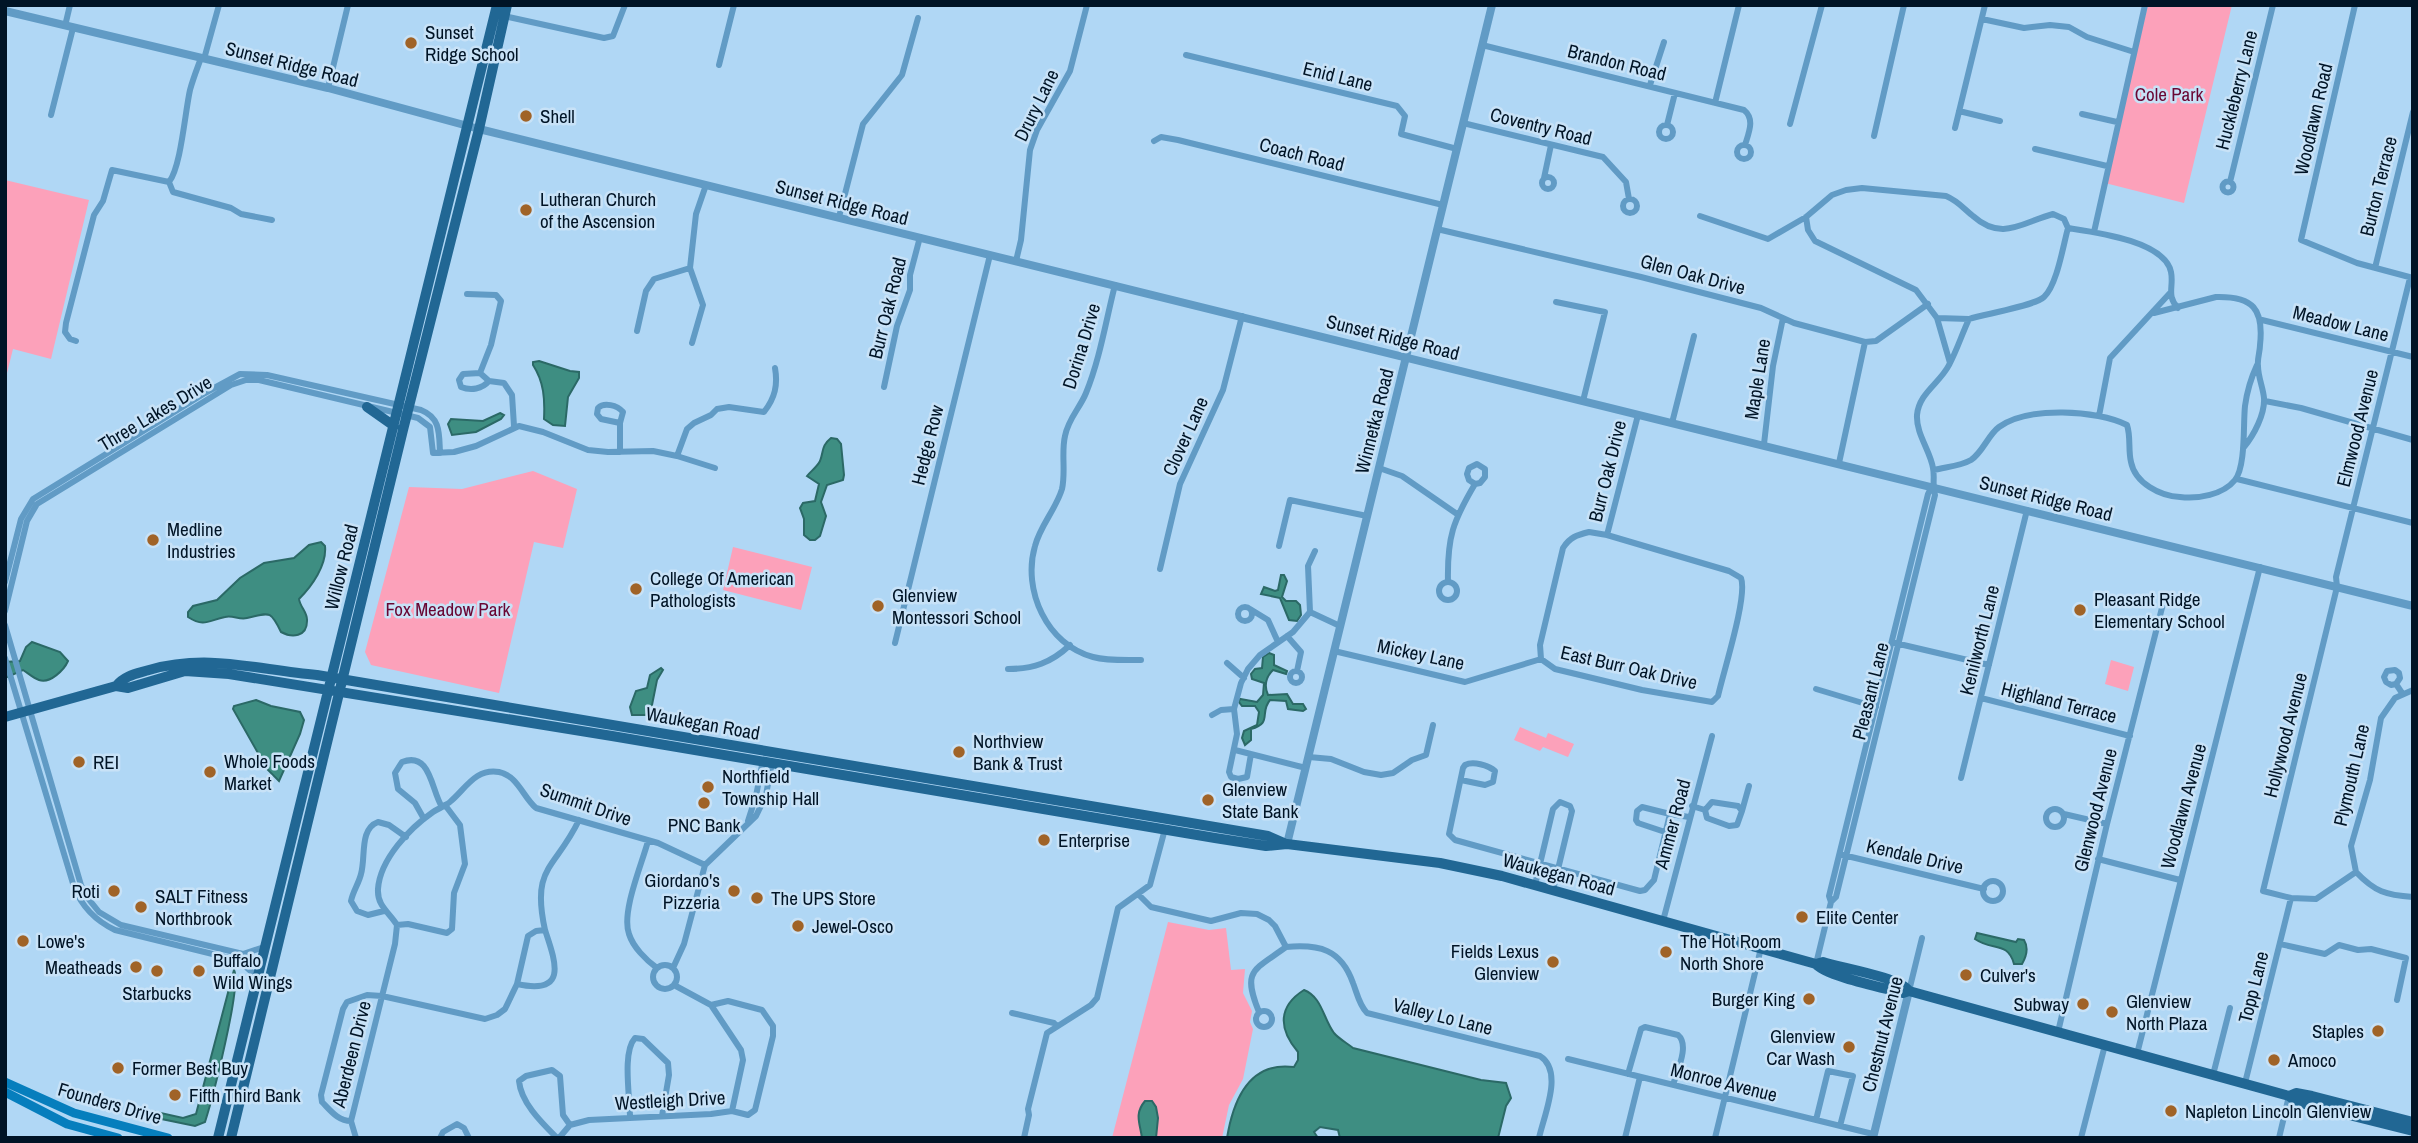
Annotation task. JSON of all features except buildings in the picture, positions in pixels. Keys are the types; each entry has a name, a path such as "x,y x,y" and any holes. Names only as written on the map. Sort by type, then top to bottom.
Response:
{"main road":[{"name":"Willow Road","path":"337,678 501,10"},
{"path":"367,407 394,426"},
{"name":"Willow Road","path":"231,1138 394,426 403,410"},
{"name":"Waukegan Road","path":"116,686 124,677 171,664 203,661 337,678 768,757 1165,825 1266,846 1287,844 1440,863 1535,885 1816,964 1823,962 1892,981 1905,985 1909,991 2245,1083 2289,1096 2297,1102 2413,1131"},
{"name":"Waukegan Road","path":"5,718 116,686 128,688 185,671 229,674 768,757"},
{"name":"Willow Road","path":"218,1138 256,976 334,691"},
{"name":"Founders Drive","path":"5,1082 74,1114 168,1138"},
{"name":"Founders Drive","path":"5,1092 67,1124 118,1138"},
{"name":"Waukegan Road","path":"2289,1096 2296,1093 2312,1096 2413,1122"}],"street":[{"path":"51,115 69,27 70,5"},
{"path":"169,182 173,178 179,153 191,87 203,59 219,5"},
{"path":"327,88 348,5"},
{"path":"501,10 604,38 613,36 625,5"},
{"path":"719,65 734,5"},
{"name":"Drury Lane","path":"1016,261 1021,240 1030,150 1037,130 1070,71 1087,5"},
{"name":"Winnetka Road","path":"1287,844 1492,5"},
{"path":"1715,103 1739,5"},
{"path":"1790,124 1822,5"},
{"path":"1874,136 1904,5"},
{"path":"1955,128 1985,5"},
{"path":"2094,232 2145,5"},
{"name":"Huckleberry Lane","path":"2230,182 2273,5"},
{"name":"Woodlawn Road","path":"2355,5 2301,240 2375,268"},
{"name":"Sunset Ridge Road","path":"5,12 327,88 474,128 2413,606"},
{"path":"839,217 863,124 902,75 918,18"},
{"path":"1982,19 2024,27 2069,27 2087,37 2134,52"},
{"path":"1650,85 1664,42"},
{"name":"Brandon Road","path":"1482,45 1744,110 1751,123 1745,145"},
{"name":"Enid Lane","path":"1186,55 1396,106 1405,116 1401,134 1457,149"},
{"path":"1667,125 1675,93"},
{"path":"1959,111 2000,121"},
{"name":"Burton Terrace","path":"2375,268 2413,112"},
{"path":"2082,114 2117,122"},
{"name":"Coventry Road","path":"1463,122 1603,157 1626,182 1629,200"},
{"name":"Coach Road","path":"1154,141 1161,137 1178,140 1443,205"},
{"path":"1544,178 1551,145"},
{"path":"2035,149 2107,166"},
{"path":"76,341 67,335 66,323 94,215 103,201 112,170 169,182"},
{"path":"169,182 173,192 231,208 241,214 272,220"},
{"path":"692,343 703,305 690,268 696,214 706,185"},
{"path":"1700,216 1768,239 1806,217 1832,195 1862,188 1946,196 1982,222 1999,228 2018,228 2053,214 2064,219 2068,228 2054,277 2045,297 2032,303 1969,319 1937,318"},
{"path":"1806,217 1808,230 1815,241 1916,290 1937,318 1950,363"},
{"path":"2068,228 2144,246 2161,256 2171,272 2171,300 2178,308"},
{"name":"Glen Oak Drive","path":"1437,229 1761,308 1783,318 1865,342"},
{"name":"Burr Oak Road","path":"884,387 897,326 910,290 920,237"},
{"name":"Hedge Row","path":"895,643 990,255"},
{"path":"636,331 646,291 653,279 690,268"},
{"path":"2375,268 2412,278"},
{"name":"Elmwood Avenue","path":"2337,586 2336,577 2412,278"},
{"name":"Dorina Drive","path":"1115,285 1086,394 1069,421 1065,436 1062,487 1039,534 1032,562 1033,590 1037,605 1050,627 1070,645 1093,657 1141,660"},
{"path":"2099,416 2110,358 2170,293"},
{"path":"467,294 496,295 501,301 491,345 480,373"},
{"path":"1934,470 1973,458 1997,428 2024,416 2043,412 2099,416 2127,425 2130,460 2134,472 2159,492 2180,497 2207,496 2229,485 2237,479 2243,448 2246,397 2257,365 2262,320 2251,304 2235,298 2216,297 2154,313"},
{"path":"1556,302 1605,312 1583,401"},
{"path":"1839,463 1865,342 1876,341 1928,304"},
{"name":"Clover Lane","path":"1160,569 1180,484 1223,390 1242,316"},
{"name":"Maple Lane","path":"1764,444 1773,366 1783,318"},
{"name":"Pleasant Lane","path":"1816,964 1831,902 1829,896 1842,855 1932,486 1934,470 1917,417 1924,396 1942,378 1950,363 1969,319"},
{"name":"Meadow Lane","path":"2262,320 2413,357"},
{"path":"1672,422 1693,336"},
{"path":"2243,448 2253,437 2265,401 2257,365"},
{"path":"677,456 687,429 718,409 729,407 764,412 774,395 777,383 775,368"},
{"path":"489,381 477,389 461,387 460,376 471,372 480,373 489,381 503,383 511,391 514,426"},
{"name":"Three Lakes Drive","path":"5,582 20,519 33,499 234,376 246,373 267,375 403,410"},
{"name":"Three Lakes Drive","path":"5,611 27,521 37,504 231,386 246,380 259,380 367,407 403,410"},
{"path":"2265,401 2301,408 2413,440"},
{"path":"403,410 423,420 430,427 436,453 485,443 514,426 526,426 588,450 653,451 715,468"},
{"name":"Burr Oak Drive","path":"1541,659 1540,645 1563,548 1568,540 1577,535 1589,532 1607,535 1638,415"},
{"path":"620,423 620,452"},
{"path":"1379,468 1402,476 1457,514"},
{"path":"2237,479 2413,523"},
{"path":"1448,582 1447,555 1450,537 1457,514 1475,484"},
{"path":"1279,546 1290,500 1367,516"},
{"name":"Kenilworth Lane","path":"1961,778 2027,510"},
{"name":"East Burr Oak Drive","path":"1541,659 1555,669 1642,690 1712,702 1718,696 1743,582 1737,574 1607,535"},
{"path":"1251,754 1247,777 1231,777 1229,772 1237,734 1234,709 1244,678 1260,655 1287,636 1310,612 1308,566 1315,551"},
{"name":"Woodlawn Avenue","path":"2137,1054 2260,567"},
{"name":"Hollywood Avenue","path":"2291,898 2263,891 2337,586"},
{"name":"Glenwood Avenue","path":"2058,1032 2098,859 2165,596"},
{"path":"1250,609 1268,620 1278,642"},
{"path":"1310,612 1340,626"},
{"path":"5,625 21,677 26,711 74,887 84,907 100,922 115,930 233,959 256,976"},
{"path":"1287,636 1301,652 1297,671"},
{"name":"Highland Terrace","path":"1894,643 1989,665"},
{"path":"1008,669 1041,665 1058,656 1070,645"},
{"name":"Mickey Lane","path":"1334,651 1465,682 1541,659"},
{"path":"5,658 26,711 83,891 99,912 134,930 243,954 264,947"},
{"path":"1227,663 1244,678"},
{"path":"2396,684 2402,693 2413,690"},
{"path":"1816,689 1878,708"},
{"name":"Plymouth Lane","path":"2356,872 2351,846 2370,780 2381,718 2388,706 2402,693"},
{"name":"Highland Terrace","path":"1981,698 2130,736"},
{"path":"1212,715 1222,710 1234,709"},
{"path":"1308,757 1331,759 1364,772 1387,775 1426,755 1433,724"},
{"name":"Ammer Road","path":"1663,921 1712,736"},
{"path":"1235,750 1306,768"},
{"path":"673,968 684,944 705,865 746,826 768,757"},
{"path":"406,837 389,825 378,822 369,828 363,869 351,901 357,911 368,915 384,911 397,925 408,924 447,933 452,929 454,893 465,864 460,825 434,794 430,775 425,767 413,761 402,762 395,773 398,789 415,803 424,819"},
{"path":"1461,780 1485,785 1493,782 1495,771 1491,767 1468,763 1464,768 1451,817 1450,837 1462,844 1644,890 1654,880 1670,814"},
{"name":"Summit Drive","path":"384,911 378,891 382,871 406,837 474,777 486,771 506,774 536,808 672,849 705,865"},
{"path":"1705,810 1707,818 1729,826 1737,825 1749,786"},
{"path":"1535,885 1553,808 1560,802 1570,806 1572,811 1553,890"},
{"path":"1705,810 1712,802 1738,806 1742,811"},
{"path":"1692,806 1705,810"},
{"path":"1665,832 1638,823 1637,811 1642,807 1689,817"},
{"path":"2064,814 2107,824"},
{"path":"517,984 535,988 548,986 557,972 541,910 541,881 548,867 571,837 579,820"},
{"path":"1024,1138 1028,1109 1046,1036 1097,998 1118,908 1150,885 1165,825"},
{"path":"648,841 627,916 628,933 635,947 657,968 663,965 673,968 677,976 674,985"},
{"name":"Kendale Drive","path":"1842,855 1984,889"},
{"path":"2098,859 2180,880"},
{"path":"2291,898 2316,899 2356,872 2374,889 2383,893 2413,897"},
{"path":"1138,894 1151,907 1211,921 1241,913 1257,914 1269,920 1286,947 1256,969 1251,978 1250,990 1259,1012"},
{"name":"Topp Lane","path":"2245,1083 2291,898"},
{"name":"Aberdeen Drive","path":"356,1138 351,1121 397,935 397,925"},
{"path":"382,996 485,1019 505,1009 517,984 528,936 545,930"},
{"name":"Chestnut Avenue","path":"1873,1136 1922,938"},
{"path":"2280,944 2325,954 2339,945 2358,950 2371,948 2406,958 2397,1000"},
{"name":"Valley Lo Lane","path":"1286,947 1321,947 1337,957 1349,971 1359,1001 1367,1013 1540,1056 1546,1060 1551,1067 1553,1079 1539,1138"},
{"path":"1715,1138 1761,948"},
{"name":"Westleigh Drive","path":"570,1125 589,1120 733,1111 748,1115 755,1110 774,1036 773,1026 762,1010 728,1001 711,1004 674,985 666,989 658,986 653,979 657,968"},
{"name":"Aberdeen Drive","path":"351,1121 344,1121 335,1115 322,1102 321,1095 343,1009 353,998 382,996"},
{"path":"711,1004 741,1050 743,1060 733,1111"},
{"path":"2213,1074 2230,1008"},
{"path":"1012,1013 1057,1026"},
{"path":"1628,1074 1641,1029 1645,1027 1682,1038 1684,1045 1674,1085"},
{"path":"630,1118 628,1059 629,1045 635,1038 643,1039 667,1063 669,1075 662,1116"},
{"path":"2081,1138 2105,1045"},
{"name":"Monroe Avenue","path":"1568,1059 1873,1136"},
{"path":"552,1070 560,1076 563,1115 570,1125 558,1138 535,1114 520,1090 519,1081 526,1076 552,1070"},
{"path":"1816,1120 1828,1071 1853,1076 1840,1126"},
{"path":"1625,1138 1640,1077"},
{"path":"2279,1138 2289,1096"},
{"path":"440,1138 443,1132 457,1124 464,1128 469,1138"}],"green space":[{"name":"Cole Park","path":"2148,5 2232,5 2184,203 2105,183"},
{"path":"5,180 89,200 51,359 13,349 5,381"},
{"name":"Fox Meadow Park","path":"533,471 577,489 563,548 534,542 499,693 371,665 365,652 409,487 462,489"},
{"path":"733,547 812,567 801,610 723,590"},
{"path":"2111,660 2134,667 2128,691 2105,684"},
{"path":"1520,727 1546,738 1548,733 1574,744 1568,757 1543,747 1540,751 1514,740"},
{"path":"1168,922 1209,930 1226,928 1231,970 1245,969 1243,993 1252,1011 1250,1022 1253,1029 1243,1079 1229,1105 1222,1138 1112,1138"}],"shaded area":[{"path":"539,361 579,372 579,378 568,397 565,426 553,425 544,419 543,391 533,365 533,362"},
{"path":"500,413 504,415 501,419 476,432 452,435 448,424 451,419 483,421"},
{"path":"831,438 837,439 841,444 843,480 827,485 821,502 826,516 820,536 810,540 804,535 804,519 800,508 803,503 815,501 819,484 807,476 819,463 824,446"},
{"path":"321,542 325,546 325,553 321,568 299,599 307,618 302,633 290,635 281,632 268,614 244,618 228,617 203,623 188,617 193,606 217,600 240,578 264,563 294,558 309,545"},
{"path":"1281,575 1284,575 1287,581 1282,597 1300,605 1301,615 1297,621 1289,620 1280,598 1261,594 1264,587 1278,590"},
{"path":"32,642 60,652 68,661 48,680 37,679 23,670 5,678 5,662 20,661 26,647"},
{"path":"1269,653 1274,655 1274,665 1287,671 1286,674 1273,670 1267,679 1268,695 1287,694 1293,704 1303,704 1306,709 1288,709 1286,701 1270,700 1265,709 1264,721 1251,729 1251,740 1245,745 1242,738 1244,731 1257,725 1259,712 1255,706 1242,706 1239,702 1240,699 1257,702 1263,695 1264,683 1252,679 1251,674 1255,669 1262,668 1263,657"},
{"path":"661,668 663,670 657,680 651,710 645,715 632,715 630,707 636,691 647,688 650,675"},
{"path":"256,700 300,712 304,720 279,781 267,769 233,709 234,706"},
{"path":"1977,933 2016,942 2018,939 2024,940 2026,952 2022,964 2014,964 2004,949 1975,939"},
{"path":"234,970 234,997 230,1019 205,1122 195,1126 152,1117 149,1113 152,1111 183,1118 196,1114"},
{"path":"1304,990 1319,1003 1334,1033 1353,1048 1481,1080 1506,1083 1511,1098 1506,1106 1498,1138 1340,1138 1338,1130 1320,1127 1314,1132 1318,1138 1227,1138 1234,1110 1246,1086 1265,1070 1294,1067 1298,1060 1298,1052 1284,1027 1284,1019 1289,1004"},
{"path":"1145,1101 1152,1101 1156,1107 1156,1138 1142,1138 1139,1114"}],"place":[{"name":"Sunset Ridge School","path":"411,43"},
{"name":"Shell","path":"526,116"},
{"name":"Lutheran Church of the Ascension","path":"526,210"},
{"name":"Medline Industries","path":"153,540"},
{"name":"College Of American Pathologists","path":"636,589"},
{"name":"Glenview Montessori School","path":"878,606"},
{"name":"Pleasant Ridge Elementary School","path":"2080,610"},
{"name":"Northview Bank & Trust","path":"959,752"},
{"name":"REI","path":"79,762"},
{"name":"Whole Foods Market","path":"210,772"},
{"name":"Northfield Township Hall","path":"708,787"},
{"name":"Glenview State Bank","path":"1208,800"},
{"name":"PNC Bank","path":"704,803"},
{"name":"Enterprise","path":"1044,840"},
{"name":"Roti","path":"114,891"},
{"name":"Giordano's Pizzeria","path":"734,891"},
{"name":"The UPS Store","path":"757,898"},
{"name":"SALT Fitness Northbrook","path":"141,907"},
{"name":"Elite Center","path":"1802,917"},
{"name":"Jewel-Osco","path":"798,926"},
{"name":"Lowe's","path":"23,941"},
{"name":"The Hot Room North Shore","path":"1666,952"},
{"name":"Fields Lexus Glenview","path":"1553,962"},
{"name":"Meatheads","path":"136,967"},
{"name":"Starbucks","path":"157,971"},
{"name":"Buffalo Wild Wings","path":"199,971"},
{"name":"Culver's","path":"1966,975"},
{"name":"Burger King","path":"1809,999"},
{"name":"Subway","path":"2083,1004"},
{"name":"Glenview North Plaza","path":"2112,1012"},
{"name":"Staples","path":"2378,1031"},
{"name":"Glenview Car Wash","path":"1849,1047"},
{"name":"Amoco","path":"2274,1060"},
{"name":"Former Best Buy","path":"118,1068"},
{"name":"Fifth Third Bank","path":"175,1095"},
{"name":"Napleton Lincoln Glenview","path":"2171,1111"}]}
